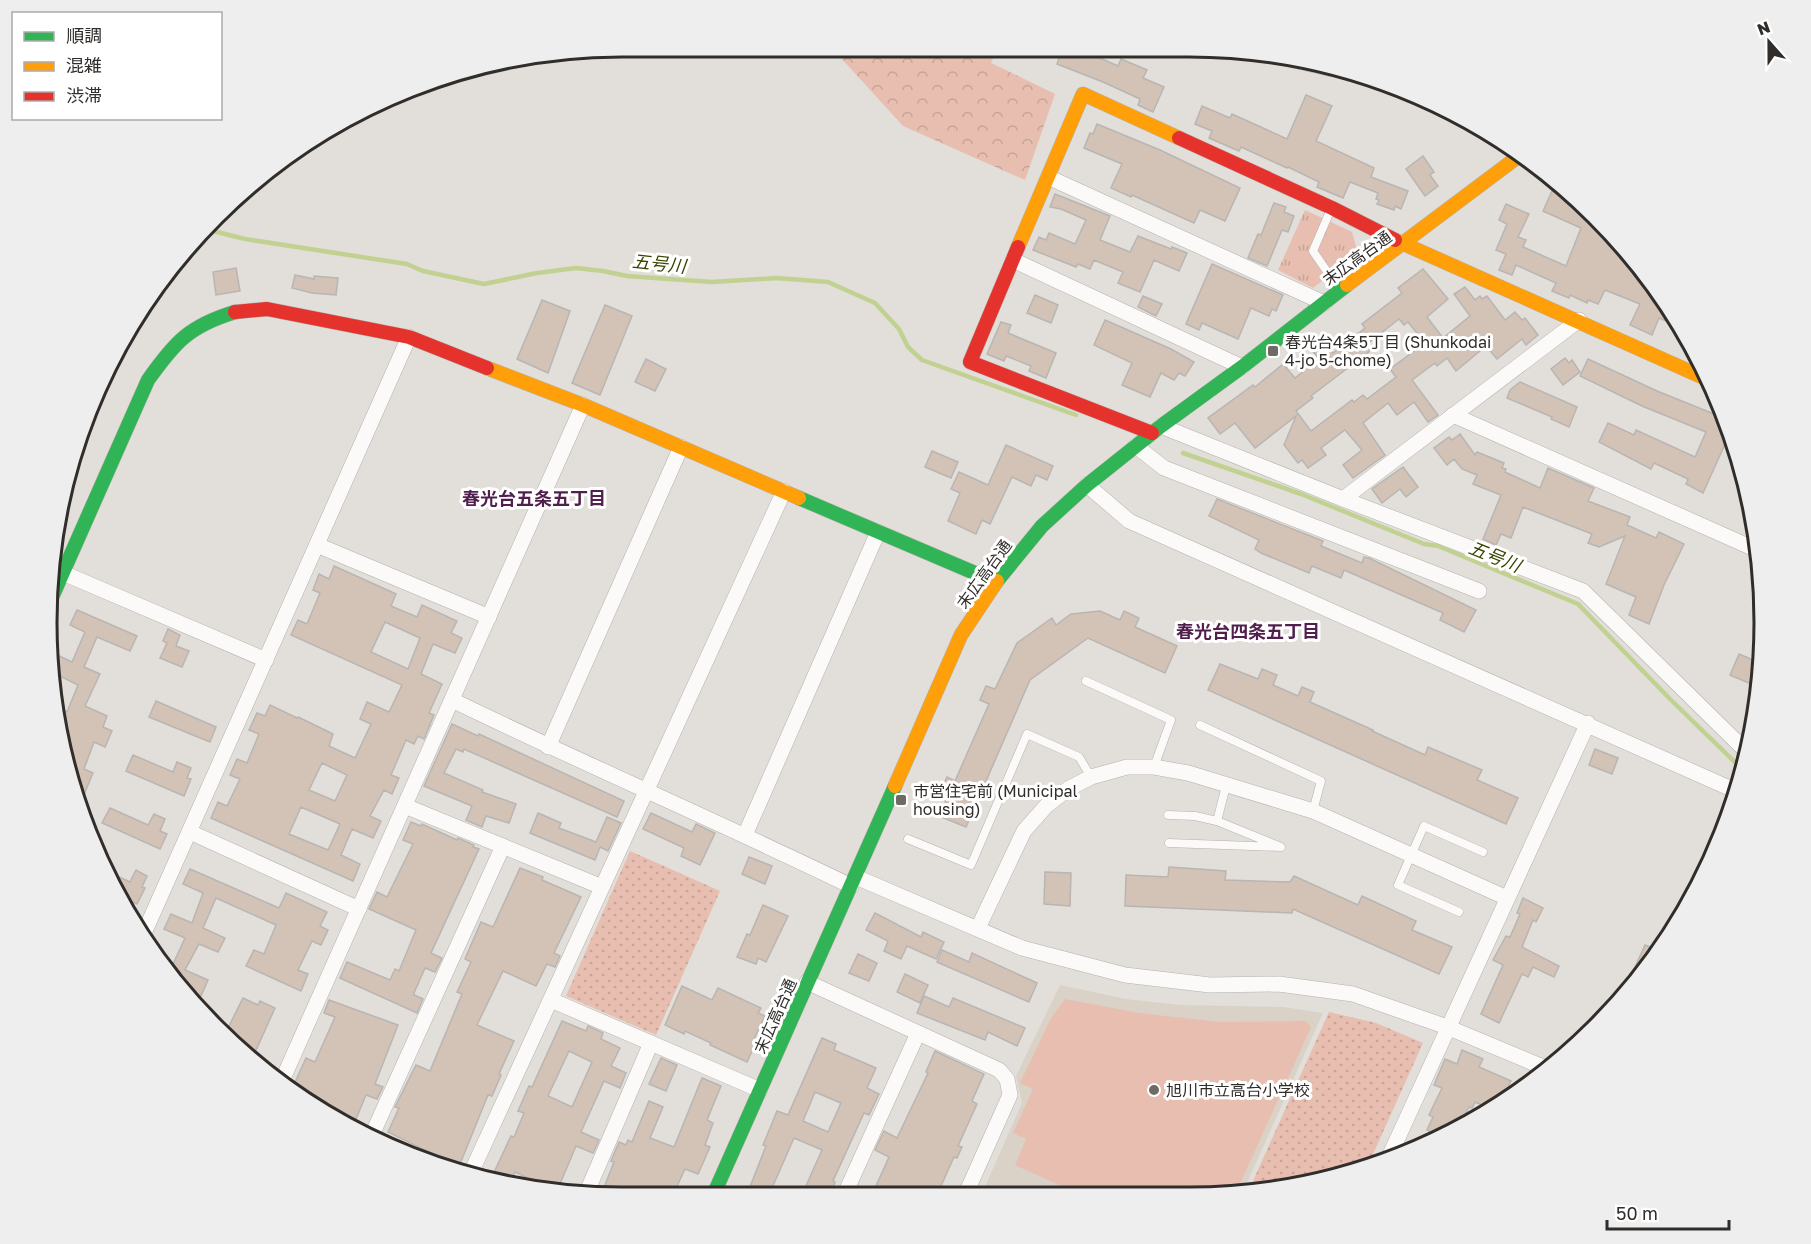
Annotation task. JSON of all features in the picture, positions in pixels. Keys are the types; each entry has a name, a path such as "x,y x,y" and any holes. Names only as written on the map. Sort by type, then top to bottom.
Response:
{"street":[{"path":"1697,375 1404,244 1332,208 1083,94 970,362 1156,429 1583,591 1740,745"},
{"name":"末広高台通","path":"716,1187 854,882 961,635 996,582 1042,526 1087,485 1156,429 1242,368 1514,160"},
{"path":"1048,177 1324,303"},
{"path":"1013,260 1242,368"},
{"path":"58,584 148,380 165,356 187,333 215,318 239,311 267,309 409,337 583,405 996,582"},
{"path":"1343,499 1579,320"},
{"path":"147,927 409,337"},
{"path":"285,1075 583,405"},
{"path":"1453,415 1749,546"},
{"path":"1136,446 1164,468 1479,591"},
{"path":"548,747 681,447"},
{"path":"1087,485 1129,521 1588,723 1729,788"},
{"path":"474,1167 784,491"},
{"path":"745,835 878,532"},
{"path":"317,545 489,617"},
{"path":"63,573 266,660"},
{"path":"452,700 548,747 745,835 854,882 978,928 1022,948 1125,975 1210,984 1280,984 1353,994 1448,1027 1539,1065"},
{"path":"1393,1149 1588,723"},
{"path":"978,928 1024,831 1046,806 1068,789 1091,777 1127,767 1154,766 1188,773 1313,811 1507,898"},
{"path":"405,806 602,887"},
{"path":"189,832 359,909"},
{"path":"374,1130 503,846"},
{"path":"807,982 999,1070 1007,1079 1010,1095 969,1187"},
{"path":"551,999 760,1090"},
{"path":"848,1187 918,1033"},
{"path":"589,1186 651,1043"}],"lane":[{"path":"1332,208 1313,251 1326,270 1345,287"},
{"path":"1086,681 1171,720 1154,766"},
{"path":"1200,725 1321,781 1313,811"},
{"path":"908,839 971,865 1028,734 1079,757 1091,777"},
{"path":"1216,821 1226,786"},
{"path":"1168,815 1195,816 1216,821 1281,847 1169,843"},
{"path":"1459,912 1398,885 1424,826 1483,852"}],"shaded area":[{"name":"旭川市立高台小学校","path":"1060,985 1126,999 1179,1005 1283,1007 1323,1013 1247,1184 1189,1187 985,1187 1022,1103 1016,1076"}],"green space":[{"path":"840,57 994,57 991,63 1055,94 1025,180 903,126"},
{"path":"1305,210 1352,232 1358,253 1313,288 1278,270"},
{"path":"630,851 720,891 656,1035 566,996"},
{"name":"旭川市立高台小学校","path":"1065,999 1139,1013 1220,1022 1306,1021 1311,1027 1240,1185 1064,1187 1015,1165 1026,1139 1013,1133 1033,1089 1020,1083 1051,1018"},
{"path":"1329,1012 1376,1023 1423,1043 1372,1157 1299,1176 1252,1183"}],"building":[{"path":"1059,57 1098,57 1118,66 1121,59 1147,70 1143,78 1164,87 1153,112 1138,105 1140,99 1057,64"},
{"path":"1306,95 1332,106 1316,141 1374,168 1371,177 1408,191 1401,209 1395,206 1394,210 1377,204 1378,193 1350,182 1343,198 1317,187 1319,182 1288,167 1241,147 1239,151 1209,138 1212,131 1195,124 1202,106 1230,118 1232,114 1287,139"},
{"path":"1097,124 1160,150 1240,188 1225,221 1200,210 1194,223 1111,188 1122,164 1084,148 1090,133 1093,134"},
{"path":"1423,156 1434,172 1430,175 1438,186 1425,196 1406,169"},
{"path":"1552,191 1589,222 1614,249 1659,308 1667,321 1659,318 1652,335 1630,325 1640,304 1605,290 1598,304 1588,300 1587,303 1570,295 1569,298 1552,291 1556,283 1516,265 1512,275 1499,270 1506,254 1496,250 1507,224 1499,220 1506,204 1529,214 1518,237 1526,240 1523,247 1566,266 1581,228 1543,211"},
{"path":"1055,194 1110,216 1100,240 1130,252 1138,236 1187,253 1179,271 1154,260 1140,292 1118,283 1123,272 1094,260 1090,269 1078,264 1076,267 1033,250 1039,237 1046,240 1049,233 1075,244 1086,220 1061,209 1050,207"},
{"path":"1274,203 1286,207 1284,212 1294,216 1288,232 1282,230 1267,266 1248,258 1258,234 1261,235"},
{"path":"1212,264 1283,295 1276,311 1272,309 1269,316 1251,308 1238,339 1202,323 1199,330 1186,324"},
{"path":"236,268 240,291 216,295 213,272"},
{"path":"1423,269 1448,299 1427,317 1443,338 1470,316 1454,294 1465,287 1475,300 1480,296 1482,299 1487,296 1505,320 1515,312 1522,320 1525,318 1538,335 1526,345 1522,339 1497,359 1486,346 1456,371 1447,358 1437,366 1435,363 1412,380 1438,415 1428,422 1414,402 1397,415 1388,403 1363,423 1385,455 1353,478 1343,465 1362,450 1345,430 1321,448 1326,455 1308,468 1302,460 1298,463 1284,445 1296,416 1255,448 1235,423 1220,434 1208,418 1253,385 1255,387 1283,364 1295,378 1319,359 1308,345 1320,336 1333,353 1365,328 1362,324 1402,293 1398,288","holes":["1399,319 1404,325 1408,322 1425,343 1390,369 1396,377 1367,399 1363,395 1354,402 1352,400 1311,431 1296,411 1313,398 1311,396 1370,351 1366,345"]},
{"path":"295,275 314,279 314,276 338,278 336,295 292,288"},
{"path":"1035,295 1058,305 1051,323 1027,313"},
{"path":"1143,296 1162,304 1156,316 1138,307"},
{"path":"542,300 570,311 548,373 517,359"},
{"path":"605,305 632,316 600,395 572,383"},
{"path":"1105,320 1171,349 1194,362 1185,376 1179,373 1174,380 1161,373 1150,397 1122,385 1132,363 1094,345"},
{"path":"1001,322 1011,325 1008,333 1056,353 1046,378 1029,371 1031,366 1006,356 1004,361 987,354"},
{"path":"1565,358 1569,363 1572,360 1580,372 1563,385 1551,369"},
{"path":"646,359 666,369 655,391 635,382"},
{"path":"1588,359 1714,414 1725,444 1703,493 1686,484 1688,479 1654,463 1651,469 1599,442 1608,423 1634,435 1636,430 1695,457 1706,432 1642,406 1580,376"},
{"path":"1520,382 1577,407 1569,427 1551,419 1552,417 1507,398 1510,390"},
{"path":"1460,434 1475,455 1477,452 1504,463 1502,468 1506,469 1505,472 1540,488 1548,468 1594,488 1588,501 1630,517 1627,525 1656,538 1659,532 1684,544 1664,585 1649,624 1629,615 1636,597 1606,584 1625,536 1599,547 1588,543 1592,534 1523,507 1511,538 1501,534 1496,545 1483,539 1501,495 1473,484 1477,475 1462,469 1454,459 1447,465 1434,448 1449,437 1452,440"},
{"path":"1006,445 1053,466 1047,480 1036,475 1031,486 1012,477 990,524 982,520 976,534 948,521 960,493 951,489 959,472 988,485"},
{"path":"932,451 958,462 951,478 925,467"},
{"path":"1403,467 1418,487 1406,497 1400,489 1382,503 1372,489"},
{"path":"1217,499 1323,541 1321,546 1362,563 1364,557 1369,558 1476,610 1464,632 1440,620 1443,613 1344,570 1341,578 1312,566 1309,573 1261,553 1255,549 1259,540 1209,516"},
{"path":"334,566 396,594 391,606 417,617 422,605 457,621 451,633 462,638 455,653 433,644 421,674 442,684 429,713 434,715 424,739 418,736 414,744 406,740 391,775 399,778 392,794 384,790 370,816 381,821 373,838 352,829 341,855 360,864 353,881 211,818 218,802 227,806 240,779 230,775 237,759 247,763 259,734 249,730 257,713 265,716 270,705 333,734 329,746 355,758 371,724 360,719 367,702 389,712 402,685 291,635 298,620 307,624 320,593 313,590 319,574 329,579","holes":["385,622 420,638 408,669 371,652","322,763 347,775 335,801 309,790","301,807 340,824 328,850 289,834"]},
{"path":"77,610 137,636 130,651 97,637 84,667 100,674 85,706 107,716 103,727 112,731 105,747 94,742 84,769 93,773 84,795 76,768 64,711 67,712 78,685 60,676 58,659 58,655 72,662 85,632 70,625"},
{"path":"1100,611 1120,620 1124,611 1139,618 1135,627 1177,646 1165,673 1088,638 1030,680 966,827 939,816 946,801 938,797 947,777 955,781 989,704 980,700 986,686 995,689 1017,643 1052,618 1056,625 1071,614"},
{"path":"168,629 180,635 176,646 189,651 182,667 160,658 167,643 163,641"},
{"path":"1739,654 1753,660 1750,684 1730,675"},
{"path":"1220,664 1258,679 1262,669 1277,675 1273,685 1298,696 1302,687 1314,692 1310,702 1372,731 1425,755 1428,747 1482,770 1477,780 1518,798 1506,824 1208,690"},
{"path":"156,701 216,727 210,742 149,717"},
{"path":"452,724 478,736 479,734 624,801 617,817 464,749 463,752 456,749 444,773 483,790 482,792 516,804 509,823 486,816 482,827 466,820 472,806 424,786"},
{"path":"1595,749 1618,758 1612,774 1589,765"},
{"path":"133,755 173,772 177,762 191,768 187,778 191,779 184,796 126,771"},
{"path":"110,808 148,825 154,814 165,819 160,831 167,834 160,849 102,823"},
{"path":"538,813 561,823 559,828 596,842 607,817 621,823 608,851 600,847 595,860 530,833"},
{"path":"651,813 692,832 696,824 715,833 700,865 681,856 684,848 643,829"},
{"path":"411,822 421,826 422,824 457,840 458,838 479,849 431,953 442,958 435,972 425,968 414,993 423,999 417,1013 340,978 347,962 390,980 395,969 399,971 416,930 369,909 377,892 387,897 413,844 403,840"},
{"path":"749,857 772,866 765,884 742,874"},
{"path":"1169,867 1226,871 1225,880 1290,882 1294,876 1358,905 1362,896 1416,921 1412,930 1452,947 1439,974 1293,909 1292,913 1125,906 1126,875 1168,877"},
{"path":"520,868 581,897 554,953 560,956 555,967 547,964 536,986 503,971 477,1025 514,1041 492,1096 488,1095 460,1163 435,1155 388,1132 399,1108 395,1107 416,1065 430,1071 462,994 457,992 471,962 465,959 481,922 493,927"},
{"path":"190,869 279,908 286,893 327,912 320,926 328,930 321,945 312,941 298,970 308,974 301,991 246,966 254,950 264,954 276,925 216,898 203,928 225,938 218,952 199,944 185,970 208,980 201,996 196,993 172,964 185,938 164,929 171,914 192,923 203,893 183,884"},
{"path":"136,870 147,876 142,887 145,888 137,904 132,901 117,876 130,882"},
{"path":"1045,872 1071,873 1070,906 1044,904"},
{"path":"1523,898 1543,908 1536,922 1533,920 1522,947 1559,966 1554,977 1533,967 1528,977 1522,974 1499,1023 1481,1014 1503,965 1493,960 1506,936 1510,937 1520,914 1517,913"},
{"path":"763,905 788,916 766,962 758,958 756,964 737,957"},
{"path":"875,913 921,937 923,932 944,942 936,959 907,946 901,959 884,951 888,941 866,930"},
{"path":"1645,945 1651,947 1637,966 1634,970"},
{"path":"942,950 969,962 972,953 1037,983 1029,1002 937,962"},
{"path":"858,954 877,963 869,981 849,973"},
{"path":"905,974 928,985 920,1003 897,992"},
{"path":"682,986 712,1000 718,988 761,1008 758,1013 765,1016 754,1039 757,1040 747,1062 685,1031 684,1034 665,1025"},
{"path":"924,996 949,1007 953,998 1025,1028 1017,1046 988,1032 985,1040 917,1013"},
{"path":"243,998 258,1005 260,1001 275,1008 255,1052 228,1028"},
{"path":"329,1000 398,1025 375,1084 383,1087 377,1099 366,1095 356,1119 339,1111 295,1082 306,1058 315,1062 335,1017 324,1013"},
{"path":"562,1021 586,1031 588,1026 603,1033 601,1039 620,1048 611,1066 626,1073 620,1088 604,1081 581,1132 599,1140 593,1153 576,1146 560,1183 530,1179 515,1172 513,1176 494,1172 511,1136 514,1137 524,1113 518,1111 529,1086 532,1087","holes":["569,1051 592,1062 572,1107 548,1096"]},
{"path":"822,1038 836,1044 834,1050 876,1068 867,1088 879,1094 869,1115 864,1113 833,1181 835,1182 833,1187 805,1187 822,1150 794,1138 772,1187 750,1187 777,1111 788,1115","holes":["815,1092 841,1103 828,1132 803,1121"]},
{"path":"1462,1050 1483,1059 1479,1067 1511,1081 1503,1092 1481,1105 1475,1102 1465,1114 1432,1132 1427,1130 1433,1117 1429,1115 1442,1088 1434,1085 1445,1059 1457,1064"},
{"path":"935,1051 984,1074 972,1101 977,1104 958,1146 962,1147 957,1158 954,1157 940,1187 876,1187 889,1157 875,1150 884,1131 897,1138 928,1073 926,1072"},
{"path":"661,1058 677,1065 666,1091 649,1084"},
{"path":"702,1078 721,1086 707,1120 713,1123 705,1145 710,1147 698,1174 685,1169 677,1187 604,1187 619,1142 626,1145 628,1140 632,1142 649,1101 663,1107 650,1138 674,1147"}],"waterway":[{"name":"五号川","path":"214,231 245,239 407,264 423,271 484,284 576,268 627,276 712,282 777,278 828,282 875,303 899,329 908,347 922,360 1076,415"},
{"name":"五号川","path":"1183,453 1301,494 1424,544 1438,546 1578,604 1736,763"}],"traffic: fast":[{"path":"997,581 1042,526 1087,485 1347,285"},
{"path":"58,583 148,380 184,337 206,323 235,312"},
{"path":"799,498 996,582"},
{"path":"717,1187 895,786"}],"traffic: slow":[{"path":"1018,247 1083,94 1179,138"},
{"path":"1347,285 1514,160"},
{"path":"1395,240 1697,375"},
{"path":"487,368 583,405 799,498"},
{"path":"895,786 961,635 997,581"}],"traffic: jam":[{"path":"1179,138 1332,208 1395,240"},
{"path":"1018,247 970,362 1152,433"},
{"path":"235,312 267,309 409,337 487,368"}],"place":[{"name":"春光台4条5丁目 (Shunkodai 4-jo 5-chome)","path":"1273,351"},
{"name":"市営住宅前 (Municipal housing)","path":"901,800"},
{"name":"旭川市立高台小学校","path":"1154,1090"}],"district":[{"name":"春光台五条五丁目","path":"534,498"},
{"name":"春光台四条五丁目","path":"1248,631"}]}
